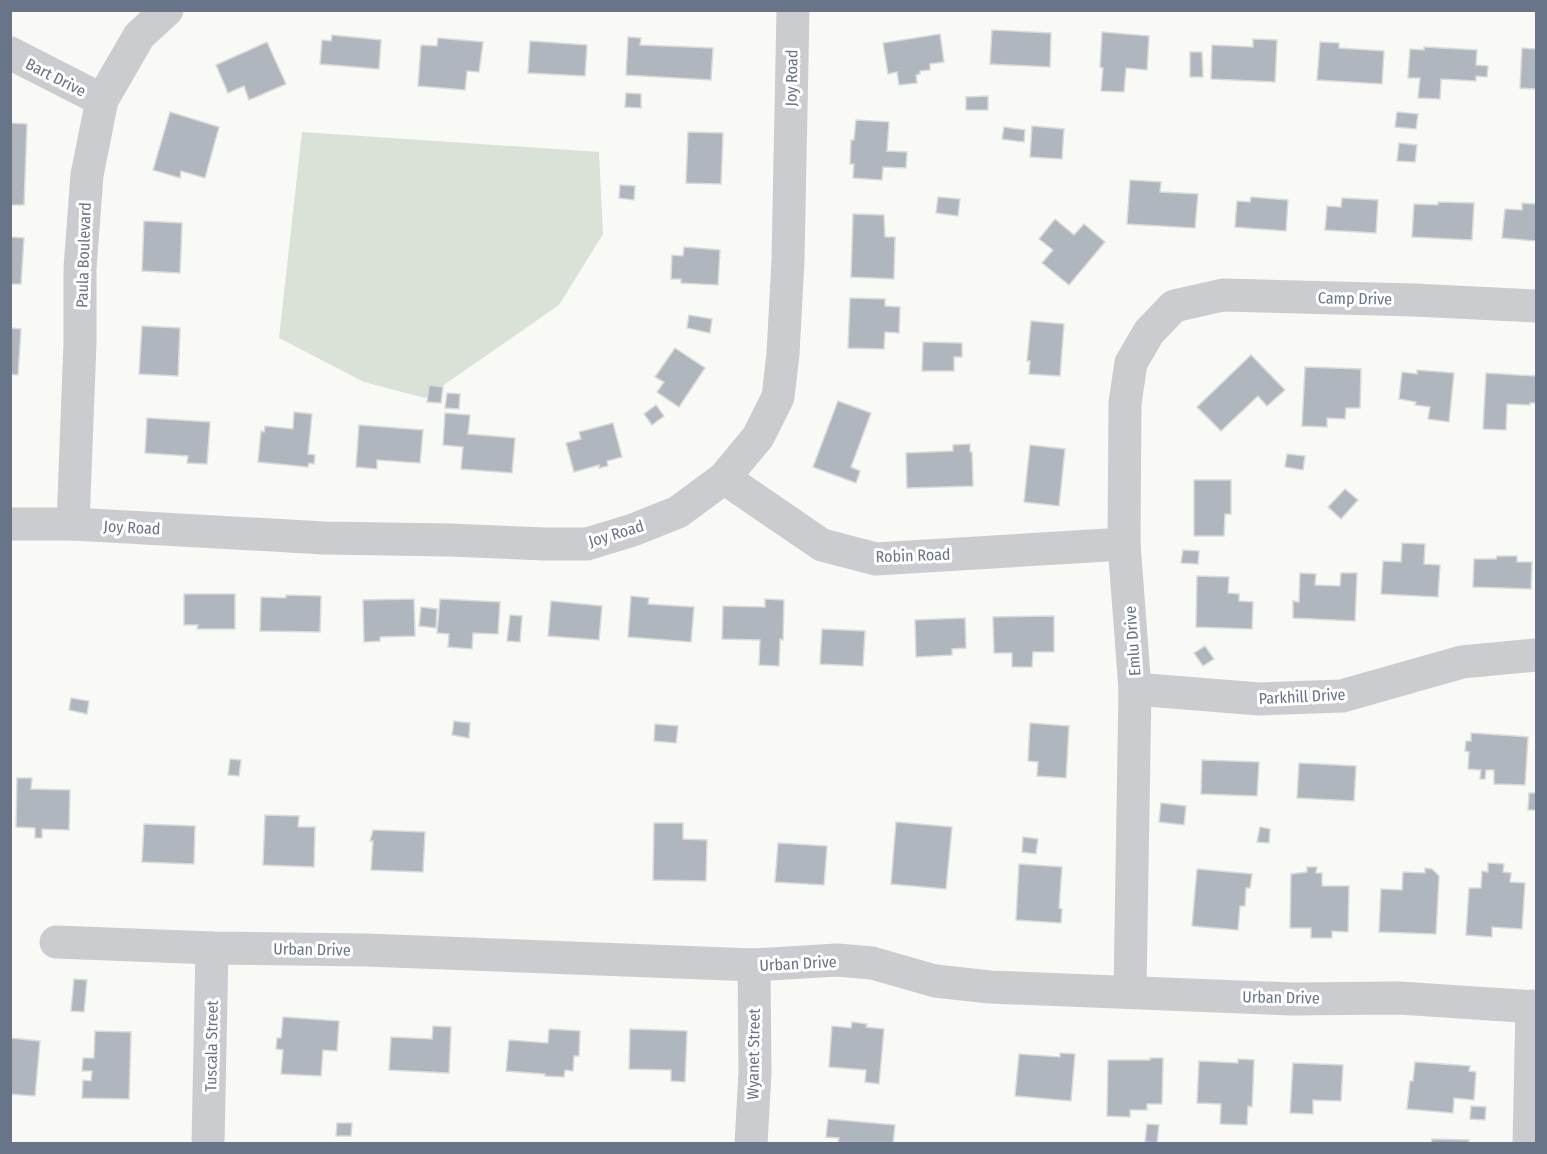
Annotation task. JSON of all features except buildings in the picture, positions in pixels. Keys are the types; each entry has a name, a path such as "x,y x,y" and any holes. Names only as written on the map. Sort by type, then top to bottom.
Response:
{"street":[{"name":"Paula Boulevard","path":"73,524 82,245 87,175 102,100 139,36 167,10"},
{"name":"Joy Road","path":"10,524 73,524 324,538 587,544 633,530 678,512 724,478 758,437 778,397 783,354 788,260 792,10"},
{"name":"Bart Drive","path":"10,53 102,100"},
{"name":"Camp Drive","path":"1174,306 1223,295 1536,306"},
{"name":"Emlu Drive","path":"1130,992 1135,689 1124,544 1125,403 1131,363 1149,332 1174,306"},
{"name":"Robin Road","path":"724,478 822,544 876,559 1124,544"},
{"name":"Parkhill Drive","path":"1135,689 1259,699 1342,696 1462,662 1536,655"},
{"name":"Urban Drive","path":"56,942 212,948 366,950 754,965 837,960 872,963 935,981 990,987 1292,999 1399,998 1534,1006"},
{"name":"Tuscala Street","path":"208,1143 212,948"},
{"name":"Wyanet Street","path":"751,1143 755,1073 754,965"},
{"path":"1529,1143 1534,1006"}],"shaded area":[{"path":"302,132 599,152 603,234 559,305 425,398 364,382 279,338"}]}
